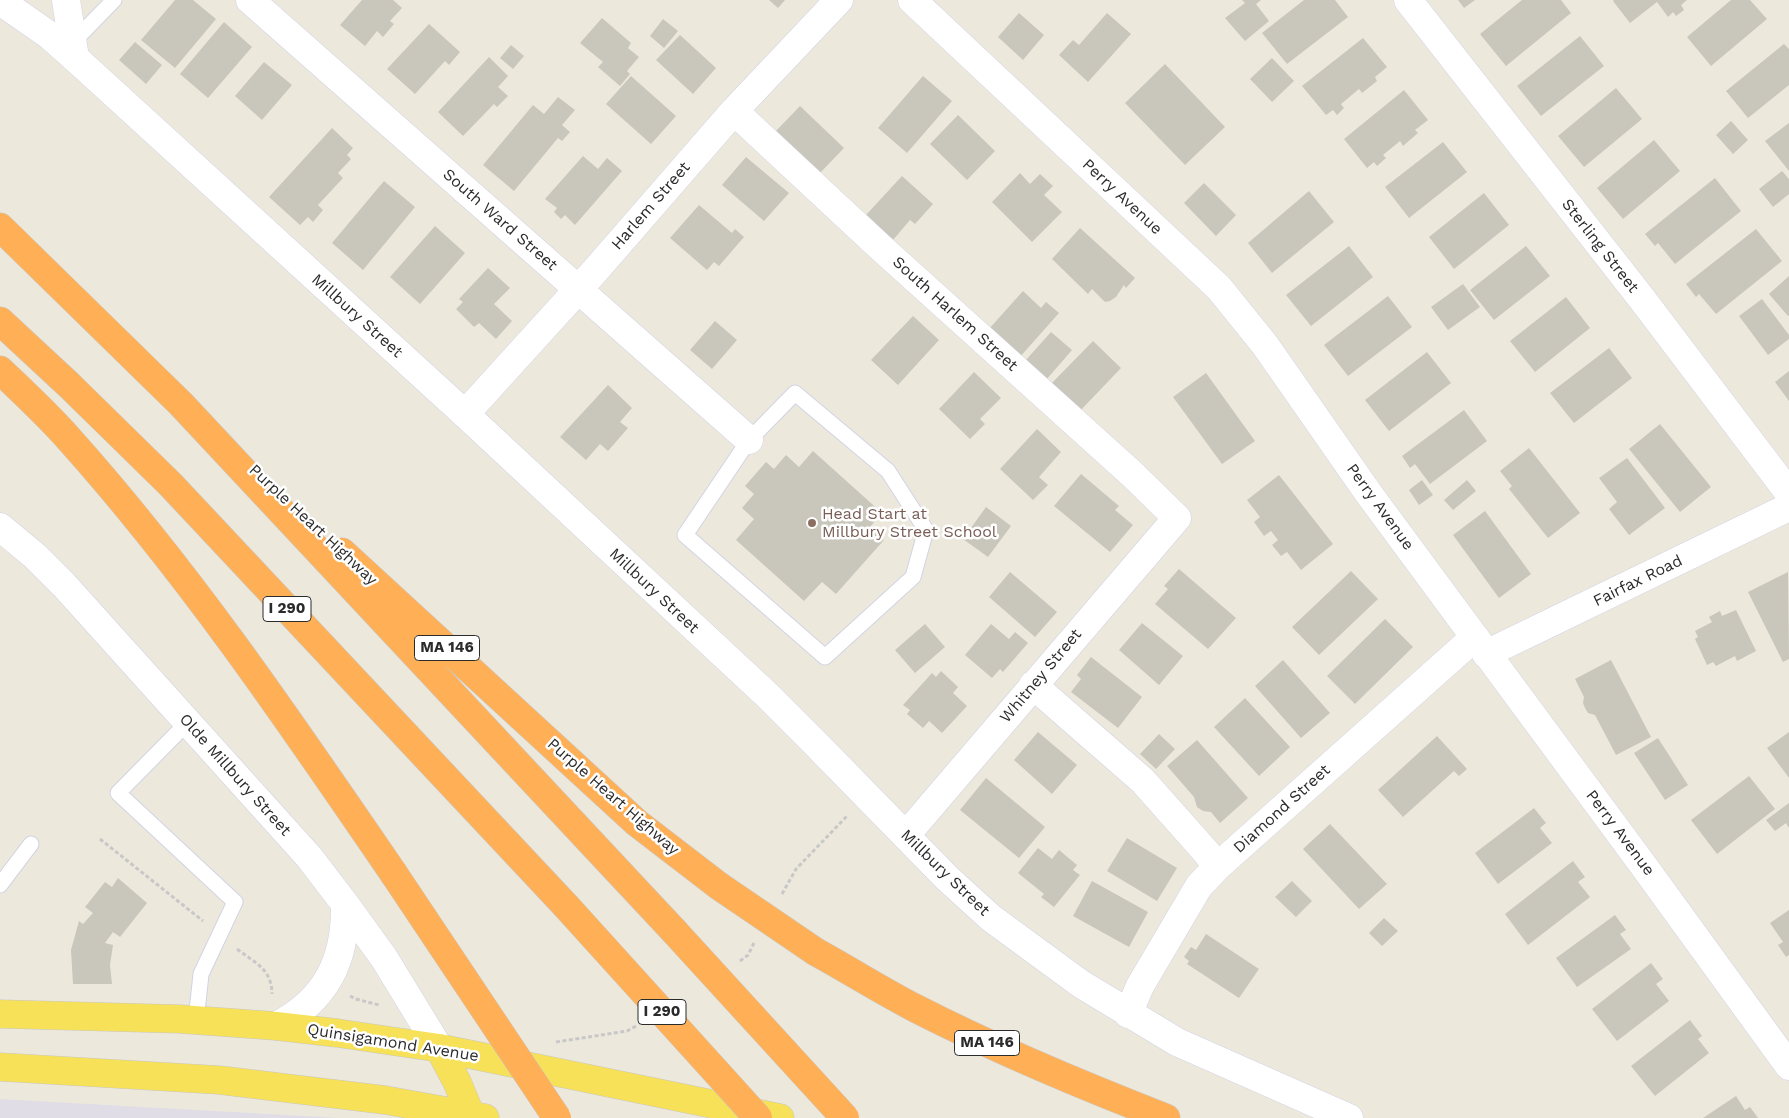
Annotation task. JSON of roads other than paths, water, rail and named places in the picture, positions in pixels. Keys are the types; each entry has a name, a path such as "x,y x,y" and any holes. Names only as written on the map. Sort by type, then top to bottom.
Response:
{"highway":[{"path":"0,227 181,404 674,931 845,1118"},
{"name":"I 290","path":"0,321 171,486 566,906 758,1118"},
{"path":"0,370 69,438 156,543 226,632 394,874 557,1118"},
{"name":"Purple Heart Highway","path":"181,404 637,823 719,886 816,952 914,1008 1073,1082 1166,1118"}],"main road":[{"name":"Quinsigamond Avenue","path":"0,1014 82,1016 276,1026 439,1048 780,1118"},
{"path":"439,1048 476,1117"},
{"path":"0,1066 219,1080 323,1092 476,1117"}],"street":[{"path":"66,0 74,50"},
{"name":"South Ward Street","path":"250,0 749,440"},
{"name":"Harlem Street","path":"465,414 578,289 734,111 839,0"},
{"name":"Perry Avenue","path":"912,0 1219,288 1265,345 1369,494 1638,857 1789,1066"},
{"name":"Sterling Street","path":"1408,0 1642,299 1789,493"},
{"name":"Millbury Street","path":"0,1 49,36 74,50 767,695 947,878 991,918 1080,984 1177,1042 1349,1118"},
{"name":"South Harlem Street","path":"734,111 887,253 1132,474 1177,518"},
{"name":"Fairfax Road","path":"1481,646 1789,507"},
{"name":"Whitney Street","path":"906,835 1177,518"},
{"name":"Olde Millbury Street","path":"0,526 60,580 309,857 346,904 384,958 439,1048"},
{"name":"Diamond Street","path":"1128,1014 1140,986 1199,886 1217,867 1481,646"},
{"path":"1033,686 1143,781 1217,867"},
{"path":"276,1026 292,1018 305,1008 319,994 335,968 344,937 346,904"}],"lane":[{"path":"74,50 114,0"},
{"path":"795,393 888,471 926,530 913,577 825,657 686,535 749,440 795,393"},
{"path":"188,722 118,793 235,902 201,974 196,1021"},
{"path":"3,874 31,844"}],"place":[{"name":"Head Start at Millbury Street School","path":"812,523"}]}
